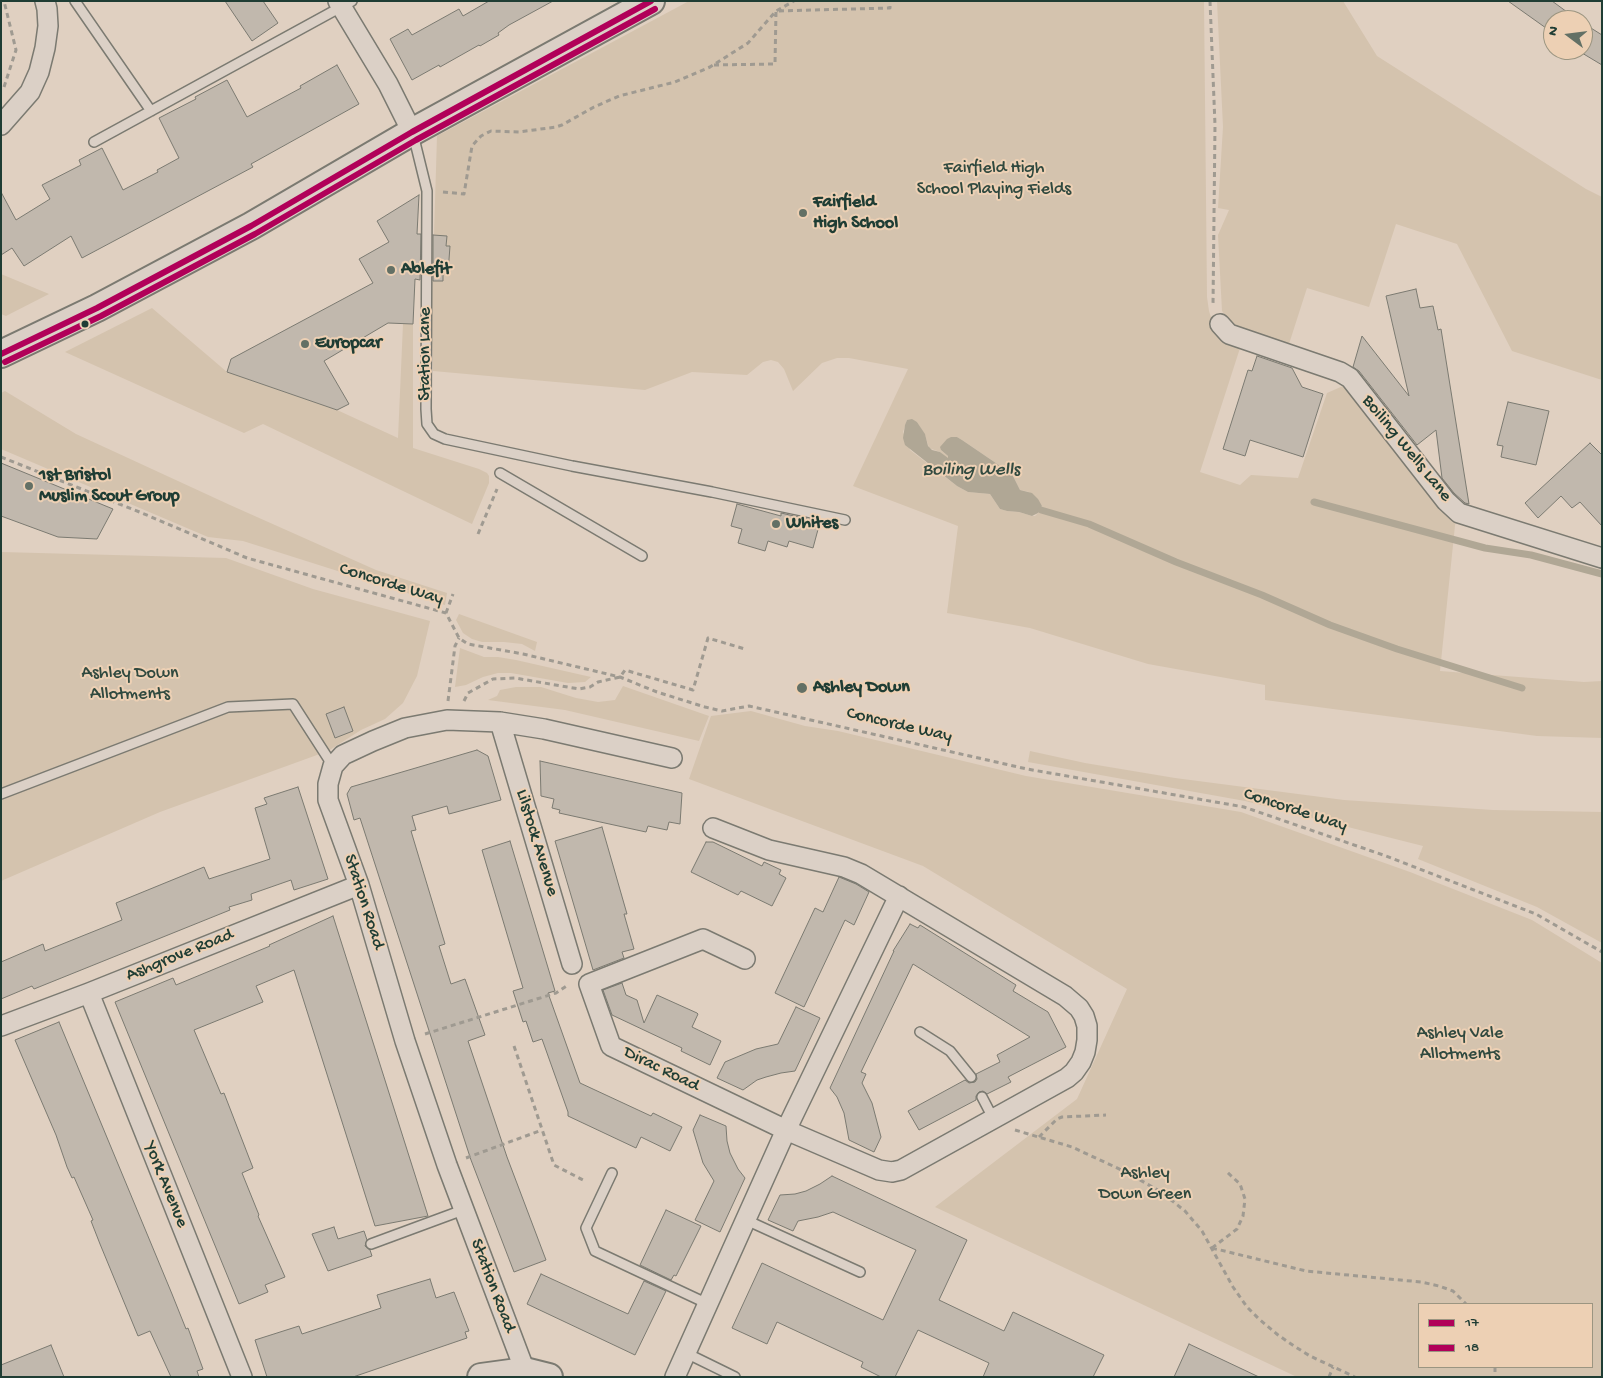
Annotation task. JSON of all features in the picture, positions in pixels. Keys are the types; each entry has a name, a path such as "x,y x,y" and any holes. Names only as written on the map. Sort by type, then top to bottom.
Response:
{"main road":[{"path":"1,354 98,308 251,226 412,132 651,1"},
{"path":"481,1377 537,1374"}],"street":[{"path":"1,125 30,92 38,72 45,48 48,26 45,1"},
{"path":"344,3 412,132"},
{"name":"Boiling Wells Lane","path":"1220,324 1229,334 1340,372 1350,378 1446,501 1460,513 1602,558"},
{"path":"333,766 343,755 405,728 455,720 500,722 544,729 672,758"},
{"name":"Lilstock Avenue","path":"500,722 572,964"},
{"name":"Station Road","path":"333,766 328,784 328,800 359,885 405,1041 463,1210 537,1374"},
{"name":"Dirac Road","path":"713,828 769,850 844,867 861,874 1065,996 1079,1008 1084,1016 1088,1040 1081,1062 1067,1078 902,1170 892,1172 871,1167 786,1130 611,1046 589,984 703,939 745,959"},
{"name":"Ashgrove Road","path":"1,1026 89,993 359,885"},
{"path":"674,1377 786,1130 899,896"},
{"name":"York Avenue","path":"89,993 242,1377"}],"lane":[{"path":"75,1 152,110"},
{"path":"94,142 344,3"},
{"name":"Station Lane","path":"412,132 427,191 427,424 434,434 445,439 572,466 712,492 845,520"},
{"path":"500,473 642,556"},
{"path":"1,794 228,708 293,704 333,766"},
{"path":"920,1032 950,1051 971,1077"},
{"path":"982,1097 994,1120"},
{"path":"612,1173 586,1228 595,1251 708,1304"},
{"path":"371,1244 463,1210"},
{"path":"746,1220 860,1272"},
{"path":"686,1353 735,1377"}],"path":[{"path":"1,95 16,50 4,1"},
{"path":"427,191 464,194 472,146 481,136 491,131 519,132 556,127 618,96 675,82 714,65 748,42 776,11 794,1"},
{"path":"776,11 890,8 890,1"},
{"path":"1210,1 1215,125 1213,310 1220,324"},
{"path":"714,65 775,64 776,11"},
{"name":"Concorde Way","path":"1,457 247,558 446,613 459,638 468,644 523,654 620,677 657,692 722,711 750,706 1027,769 1244,807 1386,856 1536,914 1602,952"},
{"path":"478,534 499,484 500,473"},
{"path":"446,613 453,594"},
{"path":"450,683 455,646 459,638"},
{"path":"455,720 468,693 493,679 515,678 579,689 620,677 625,670 693,690 708,638 745,649"},
{"path":"405,1041 556,993 571,983"},
{"path":"514,1046 554,1165 583,1180"},
{"path":"1039,1137 1057,1119 1062,1117 1106,1115"},
{"path":"994,1120 1022,1133 1079,1150 1149,1184 1185,1211 1202,1231 1233,1287 1259,1319 1278,1336 1294,1346 1354,1377"},
{"path":"447,1165 542,1130"},
{"path":"1212,1248 1237,1229 1244,1216 1245,1199 1240,1184 1228,1172"},
{"path":"1212,1248 1306,1271 1421,1282 1453,1291 1465,1303"},
{"path":"1329,1377 1334,1367"}],"green space":[{"name":"Fairfield High School Playing Fields","path":"689,1 1204,1 1207,297 1214,327 1241,345 1200,472 1240,485 1251,475 1298,478 1327,393 1343,386 1356,394 1456,516 1440,671 1584,682 1602,681 1602,738 1537,736 1265,700 1265,685 1148,664 1030,628 947,613 958,526 853,486 908,369 849,358 837,358 822,363 793,391 784,369 778,362 771,360 763,362 747,375 692,372 645,390 433,371 430,280 434,235 437,136","holes":["907,420 917,422 925,435 929,448 940,452 948,458 941,450 957,437 1012,474 1020,490 1029,492 1042,506 1041,510 1035,516 1007,511 1000,509 990,494 968,492 957,486 910,450 903,432"]},
{"path":"1217,1 1343,1 1377,56 1586,189 1602,197 1602,380 1512,351 1457,244 1396,224 1369,307 1307,288 1289,344 1246,330 1229,320 1222,311 1218,235 1229,210 1218,208 1223,127"},
{"path":"1,274 49,294 6,316 1,314"},
{"path":"152,308 227,372 337,410 398,438 403,324 413,324 413,448 487,473 489,483 472,524 263,424 244,433 65,352"},
{"path":"5,391 76,434 230,505 376,570 447,593 445,605 243,541 208,537 1,449 1,393"},
{"name":"Ashley Down Allotments","path":"1,552 226,558 313,589 430,621 417,676 403,703 385,719 361,730 328,751 160,812 1,881"},
{"path":"459,614 537,642 535,651 522,644 482,642 472,639 463,633 456,620"},
{"path":"460,648 484,657 516,660 591,677 585,682 568,683 511,673 498,673 483,677 466,685 455,687"},
{"path":"623,686 709,716 699,741 565,710 488,700 497,696 500,690 516,687 541,687 576,698 598,702 615,700"},
{"name":"Ashley Vale Allotments","path":"751,711 805,726 838,731 1026,776 1241,812 1410,872 1532,920 1602,963 1602,1377 1297,1377 935,1207 1077,1099 1127,989 923,866 689,779 711,716"},
{"path":"1030,751 1085,763 1175,778 1344,800 1493,810 1602,812 1602,943 1537,907 1418,859 1423,846 1245,801 1028,762"}],"water":[{"name":"Boiling Wells","path":"912,419 917,422 925,434 928,446 932,450 940,452 948,458 940,447 947,439 957,437 1012,474 1020,490 1032,493 1038,499 1042,506 1038,513 1032,516 1000,509 990,494 968,492 957,486 905,445 903,438 905,425 907,420"}],"building":[{"path":"225,1 263,1 278,23 252,41"},
{"path":"489,1 553,1 509,25 498,33 499,35 480,46 412,80 390,39 408,29 412,35 459,9 463,16"},
{"path":"1508,1 1552,1 1564,10 1543,10 1543,26"},
{"path":"1593,29 1602,35 1602,65 1593,60"},
{"path":"337,65 359,104 251,164 253,167 82,258 71,236 24,266 12,248 1,255 1,192 16,220 50,199 42,185 81,165 79,160 102,148 123,190 158,172 157,170 179,158 159,118 227,80 247,117 301,88 300,86"},
{"path":"419,195 417,234 421,234 420,280 415,279 413,324 388,323 324,361 349,404 337,410 227,372 231,359 373,283 359,259 389,242 377,221"},
{"path":"433,235 447,236 446,246 450,246 448,273 443,273 443,281 433,281"},
{"path":"1416,289 1420,308 1433,306 1438,330 1441,329 1469,504 1465,503 1454,493 1442,478 1436,430 1417,445 1359,371 1353,367 1362,336 1409,396 1386,296"},
{"path":"1257,356 1292,368 1302,387 1323,394 1303,457 1250,440 1245,456 1223,449 1248,370 1252,371"},
{"path":"1508,402 1549,411 1536,465 1501,457 1503,446 1497,445"},
{"path":"1590,443 1602,455 1602,526 1580,502 1572,508 1561,496 1538,518 1525,503"},
{"name":"1st Bristol Muslim Scout Group","path":"1,463 113,509 97,539 58,537 1,516"},
{"name":"Whites","path":"737,504 781,516 781,513 820,522 813,548 789,541 787,547 768,541 765,551 738,543 742,529 731,526"},
{"path":"344,707 353,731 335,738 326,714"},
{"path":"477,750 488,756 501,800 449,814 447,806 412,816 416,830 411,831 445,944 439,946 451,984 465,979 485,1035 468,1041 507,1157 546,1260 514,1272 471,1160 360,818 354,820 347,794 351,787"},
{"path":"540,761 682,793 680,824 669,822 667,830 648,826 646,832 559,813 560,810 552,808 554,799 541,796"},
{"path":"298,787 328,879 294,890 291,880 251,894 252,900 229,907 230,910 34,989 32,986 1,999 1,962 43,944 45,951 122,920 116,903 204,867 209,879 270,859 255,808 267,804 264,798"},
{"path":"602,827 627,914 624,914 634,949 622,952 624,958 593,970 555,841"},
{"path":"510,841 555,991 548,993 580,1083 651,1116 653,1113 682,1127 670,1151 641,1137 636,1148 568,1116 542,1039 533,1042 526,1021 523,1022 513,991 523,988 482,850"},
{"path":"706,842 713,842 762,866 764,862 781,870 779,874 786,878 772,906 741,891 738,895 691,872"},
{"path":"839,877 869,892 854,925 845,920 804,1007 775,993 815,908 823,912"},
{"path":"333,916 428,1216 375,1226 294,970 256,986 263,1002 194,1030 221,1094 224,1093 253,1168 242,1173 258,1216 285,1277 265,1285 268,1292 239,1304 115,1002 173,978 176,985 270,946"},
{"path":"910,924 918,928 920,925 1016,985 1013,991 1048,1012 1066,1047 1008,1077 1011,1082 987,1094 983,1091 979,1092 976,1100 919,1130 908,1111 965,1080 969,1083 975,1082 977,1079 976,1074 1000,1062 997,1055 1030,1037 913,964 861,1072 866,1074 862,1083 872,1103 881,1137 874,1152 849,1140 844,1113 837,1097 830,1088 893,951"},
{"path":"622,983 626,995 637,1000 644,1023 657,995 697,1013 692,1027 721,1041 710,1065 681,1051 682,1048 612,1015 603,990"},
{"path":"796,1007 820,1018 795,1071 757,1080 743,1090 717,1078 725,1062 756,1049 778,1044"},
{"path":"59,1022 186,1329 188,1328 203,1369 197,1371 199,1377 171,1377 150,1331 138,1336 91,1221 93,1220 74,1177 72,1178 67,1167 56,1135 15,1040"},
{"path":"700,1115 726,1126 730,1153 745,1178 720,1232 695,1220 714,1181 703,1163 693,1130"},
{"path":"832,1176 967,1240 939,1300 1004,1331 1013,1312 1104,1355 1093,1377 983,1377 989,1363 918,1330 895,1377 881,1377 861,1367 863,1362 777,1322 767,1344 732,1328 762,1263 883,1320 916,1250 833,1212 798,1221 793,1231 768,1220 780,1195 806,1191"},
{"path":"666,1210 701,1226 676,1276 674,1275 671,1280 640,1265"},
{"path":"334,1227 338,1239 364,1231 367,1240 365,1246 370,1250 372,1256 328,1271 312,1234"},
{"path":"541,1274 628,1314 644,1281 666,1291 635,1355 527,1304"},
{"path":"430,1279 436,1298 454,1292 469,1331 465,1332 467,1338 353,1377 267,1377 255,1340 299,1326 302,1334 381,1308 377,1295"},
{"path":"1189,1344 1259,1377 1174,1377"},
{"path":"51,1345 64,1377 1,1377 1,1365"}],"waterway":[{"path":"1314,502 1485,548 1531,555 1602,574"},
{"path":"1041,510 1089,524 1330,625 1397,649 1522,688"}],"transit line":[{"name":"17","path":"1,354 97,308 251,226 412,132 651,1"},
{"name":"18","path":"5,362 101,316 255,234 416,140 655,9"}],"place":[{"name":"Fairfield High School","path":"803,213"},
{"name":"Ablefit","path":"391,270"},
{"name":"Europcar","path":"305,344"},
{"name":"1st Bristol Muslim Scout Group","path":"29,486"},
{"name":"Whites","path":"776,524"},
{"name":"Ashley Down","path":"802,688"}],"park label":[{"name":"Ashley Down Green","path":"1145,1184"}]}
